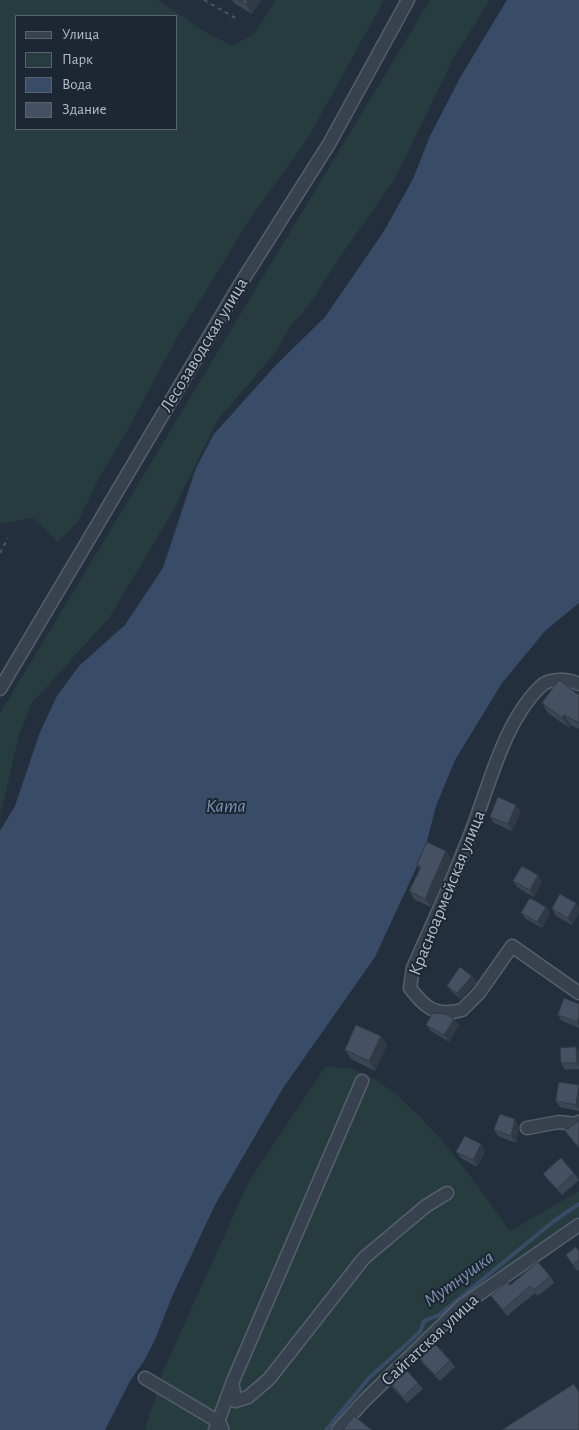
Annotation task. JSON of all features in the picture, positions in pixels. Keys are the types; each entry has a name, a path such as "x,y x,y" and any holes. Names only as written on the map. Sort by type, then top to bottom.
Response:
{"street":[{"name":"Лесозаводская улица","path":"0,689 239,286 329,144 408,0"},
{"name":"Красноармейская улица","path":"579,684 571,680 556,680 541,685 524,707 506,739 467,845 413,968 410,988 423,1005 439,1012 462,1010 479,993 512,946 579,993"},
{"path":"145,1378 219,1427 233,1381 362,1081"},
{"path":"526,1128 559,1122 576,1124 579,1122"},
{"path":"233,1381 235,1401 248,1397 262,1385 364,1258 418,1212 447,1193"},
{"name":"Сайгатская улица","path":"338,1430 364,1401 462,1306 577,1229"}],"path":[{"path":"204,0 237,19"},
{"path":"0,553 8,538"}],"green space":[{"path":"0,0 158,0 200,29 232,46 254,34 276,0 384,0 308,138 250,219 178,336 97,482 78,521 58,542 33,518 0,524"},
{"path":"430,0 490,0 454,57 395,179 307,308 293,323 275,353 217,421 173,511 109,618 31,704 19,736 0,816 0,713"},
{"path":"325,1067 348,1068 370,1077 393,1092 416,1113 460,1162 510,1231 579,1191 579,1220 458,1305 336,1430 145,1430 164,1369 249,1181"}],"water":[{"name":"Kama","path":"507,0 579,0 579,603 545,631 502,683 455,760 436,806 425,849 375,957 283,1088 215,1205 174,1292 154,1342 130,1381 105,1430 0,1430 0,831 15,806 40,732 57,696 79,666 125,625 163,568 196,468 214,434 276,365 325,317 384,231 413,179 430,136 461,76"}],"building":[{"path":"239,0 248,0 246,4"},
{"path":"559,680 579,695 579,723 564,715 562,718 542,703"},
{"path":"498,797 516,805 508,824 490,817"},
{"path":"427,842 446,851 425,899 409,891 421,867 417,865"},
{"path":"522,866 538,875 530,890 513,881"},
{"path":"560,894 576,903 568,918 552,909"},
{"path":"530,898 546,907 537,922 521,913"},
{"path":"460,967 472,976 457,993 447,986"},
{"path":"564,998 579,1004 577,1022 558,1015"},
{"path":"433,1013 446,1014 454,1019 444,1035 426,1025"},
{"path":"356,1025 381,1036 369,1061 345,1050"},
{"path":"576,1047 577,1063 561,1063 560,1048"},
{"path":"559,1082 579,1085 576,1105 556,1101"},
{"path":"500,1114 515,1119 511,1136 494,1130"},
{"path":"579,1121 579,1148 565,1131"},
{"path":"465,1136 481,1144 473,1160 456,1152"},
{"path":"561,1158 574,1173 557,1189 543,1174"},
{"path":"576,1247 579,1251 579,1260 573,1265 566,1255"},
{"path":"538,1262 550,1276 534,1290 530,1286 503,1310 491,1296 507,1282 510,1285"},
{"path":"435,1344 450,1360 435,1375 420,1359"},
{"path":"402,1365 418,1383 403,1397 387,1379"},
{"path":"574,1384 579,1392 579,1430 502,1430"},
{"path":"354,1416 372,1430 343,1430"}],"waterway":[{"name":"Мутнушка","path":"326,1430 369,1378 420,1332 424,1321 439,1315 554,1221 579,1204"}]}
